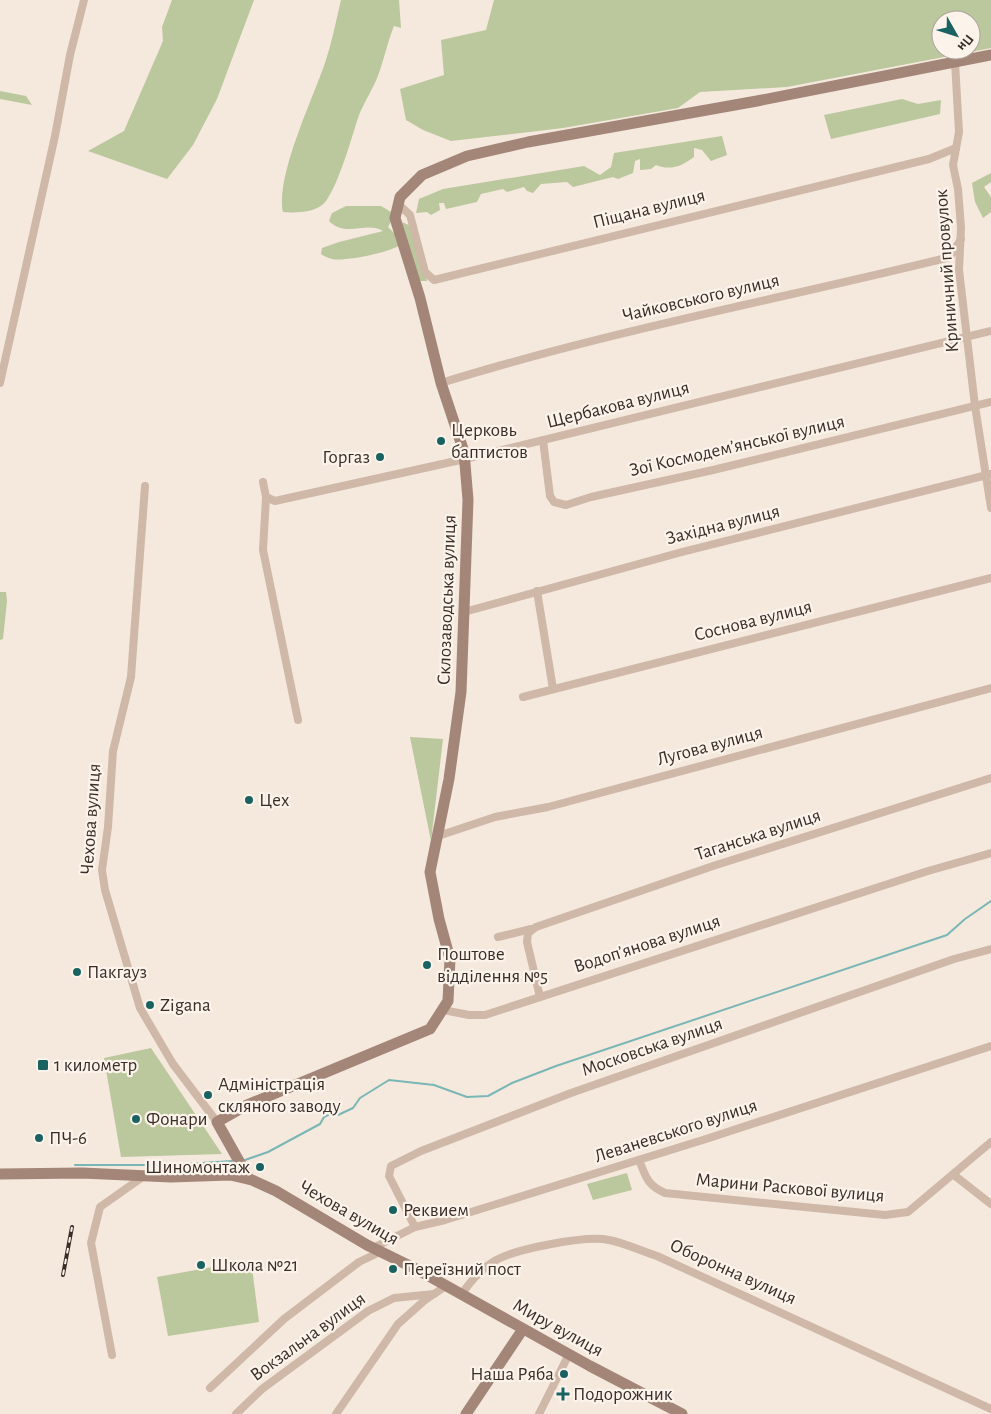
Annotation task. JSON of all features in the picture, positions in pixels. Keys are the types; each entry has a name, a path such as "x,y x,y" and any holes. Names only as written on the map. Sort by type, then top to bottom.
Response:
{"street":[{"path":"0,383 55,136 70,55 84,0"},
{"path":"399,200 422,176 467,156 528,142 756,101 991,55"},
{"name":"Криничний провулок","path":"955,62 960,132 953,165 958,189 961,239 959,270 975,406 988,475 991,508"},
{"name":"Піщана вулиця","path":"399,200 410,215 425,272 434,280 939,154 956,148"},
{"path":"939,154 953,165"},
{"name":"Склозаводська вулиця","path":"399,200 395,218 420,298 441,383 465,459 468,500 461,692 438,836 430,872 439,920 450,959 448,1001 442,1010"},
{"path":"959,270 957,261 950,256 961,239"},
{"name":"Чайковського вулиця","path":"441,383 527,356 950,256"},
{"name":"Щербакова вулиця","path":"266,497 275,500 465,459 991,331"},
{"name":"Зої Космодем’янської вулиця","path":"543,440 550,496 554,502 566,505 591,497 712,470 991,402"},
{"name":"Західна вулиця","path":"464,612 682,552 988,475"},
{"path":"264,482 266,497 263,550 298,720"},
{"name":"Чехова вулиця","path":"145,486 131,677 113,751 108,827 102,870 105,890 140,1008 173,1064 217,1122 249,1179"},
{"name":"Соснова вулиця","path":"523,697 991,578"},
{"path":"537,591 553,689"},
{"name":"Лугова вулиця","path":"438,836 495,817 548,806 991,688"},
{"name":"Таганська вулиця","path":"498,937 536,927 714,866 991,778"},
{"name":"Водоп’янова вулиця","path":"442,1010 485,1014 919,874 991,853"},
{"path":"536,927 528,933 528,942 540,997"},
{"name":"Московська вулиця","path":"415,1226 389,1176 391,1166 421,1151 571,1093 954,958 991,949"},
{"path":"217,1122 247,1105 430,1029 442,1010"},
{"name":"Леваневського вулиця","path":"210,1388 284,1319 376,1250 415,1226 445,1220 639,1160 991,1046"},
{"name":"Марини Раскової вулиця","path":"639,1160 653,1187 665,1193 885,1215 908,1212 991,1142"},
{"name":"Чехова вулиця","path":"0,1174 230,1175 249,1179 264,1184 376,1250 418,1270"},
{"path":"954,1175 991,1204"},
{"path":"112,1356 90,1243 100,1207 145,1176"},
{"name":"Оборонна вулиця","path":"461,1295 472,1280 494,1261 536,1248 584,1238 609,1240 666,1260 991,1409"},
{"name":"Миру вулиця","path":"418,1270 523,1329 682,1414"},
{"path":"336,1414 398,1324 446,1286"},
{"name":"Вокзальна вулиця","path":"236,1414 262,1389 368,1311 394,1298 434,1294"},
{"path":"466,1414 523,1329"},
{"path":"539,1414 569,1354"}],"green space":[{"path":"172,0 254,0 217,99 193,145 167,179 88,151 124,131 163,41 162,27"},
{"path":"341,0 399,0 401,28 394,26 378,76 359,115 340,171 326,201 312,210 283,212 282,197 290,159 296,138 325,63"},
{"path":"494,0 991,0 991,48 981,50 981,10 931,10 931,59 787,87 700,92 678,108 563,128 451,141 423,130 406,120 400,89 444,75 441,40 486,30"},
{"path":"0,91 26,96 32,105 0,99"},
{"path":"902,99 918,104 941,100 940,114 831,139 824,115"},
{"path":"722,136 727,155 711,161 702,150 694,148 694,157 676,167 667,168 656,165 651,169 640,170 640,159 635,161 633,173 618,179 613,177 573,187 567,182 541,184 533,193 527,191 524,187 507,192 503,189 481,194 477,202 446,209 444,203 439,203 440,210 431,215 427,212 416,213 419,199 443,189 584,166 600,175 611,167 614,153"},
{"path":"991,173 991,182 984,187 991,197 991,212 983,218 975,202 972,183"},
{"path":"346,206 381,206 391,212 393,218 388,227 396,235 400,245 356,258 338,260 321,254 322,248 383,231 376,228 342,228 329,221 332,213"},
{"path":"402,222 413,227 427,281 418,281"},
{"path":"0,592 6,592 7,601 3,639 0,640"},
{"path":"410,737 443,739 431,841"},
{"path":"151,1048 222,1154 121,1157 104,1058"},
{"path":"627,1173 632,1190 593,1200 587,1184"},
{"path":"251,1260 259,1322 168,1336 157,1277"}],"waterway":[{"path":"245,1160 268,1152 320,1124 324,1117 330,1114 338,1115 353,1108 360,1098 389,1080 434,1085 467,1097 488,1096 512,1083 556,1066 947,935 965,919 991,901"},
{"path":"75,1165 171,1165 232,1161"}],"railway":[{"path":"63,1275 72,1227"}],"place":[{"name":"Церковь баптистов","path":"441,441"},
{"name":"Горгаз","path":"380,457"},
{"name":"Цех","path":"249,800"},
{"name":"Поштове відділення №5","path":"427,965"},
{"name":"Пакгауз","path":"77,972"},
{"name":"Zigana","path":"150,1005"},
{"name":"1 километр","path":"43,1065"},
{"name":"Адміністрація скляного заводу","path":"208,1095"},
{"name":"Фонари","path":"136,1119"},
{"name":"ПЧ-6","path":"39,1138"},
{"name":"Шиномонтаж","path":"260,1167"},
{"name":"Реквием","path":"393,1210"},
{"name":"Школа №21","path":"201,1265"},
{"name":"Переїзний пост","path":"393,1269"},
{"name":"Наша Ряба","path":"564,1374"},
{"name":"Подорожник","path":"563,1394"}]}
